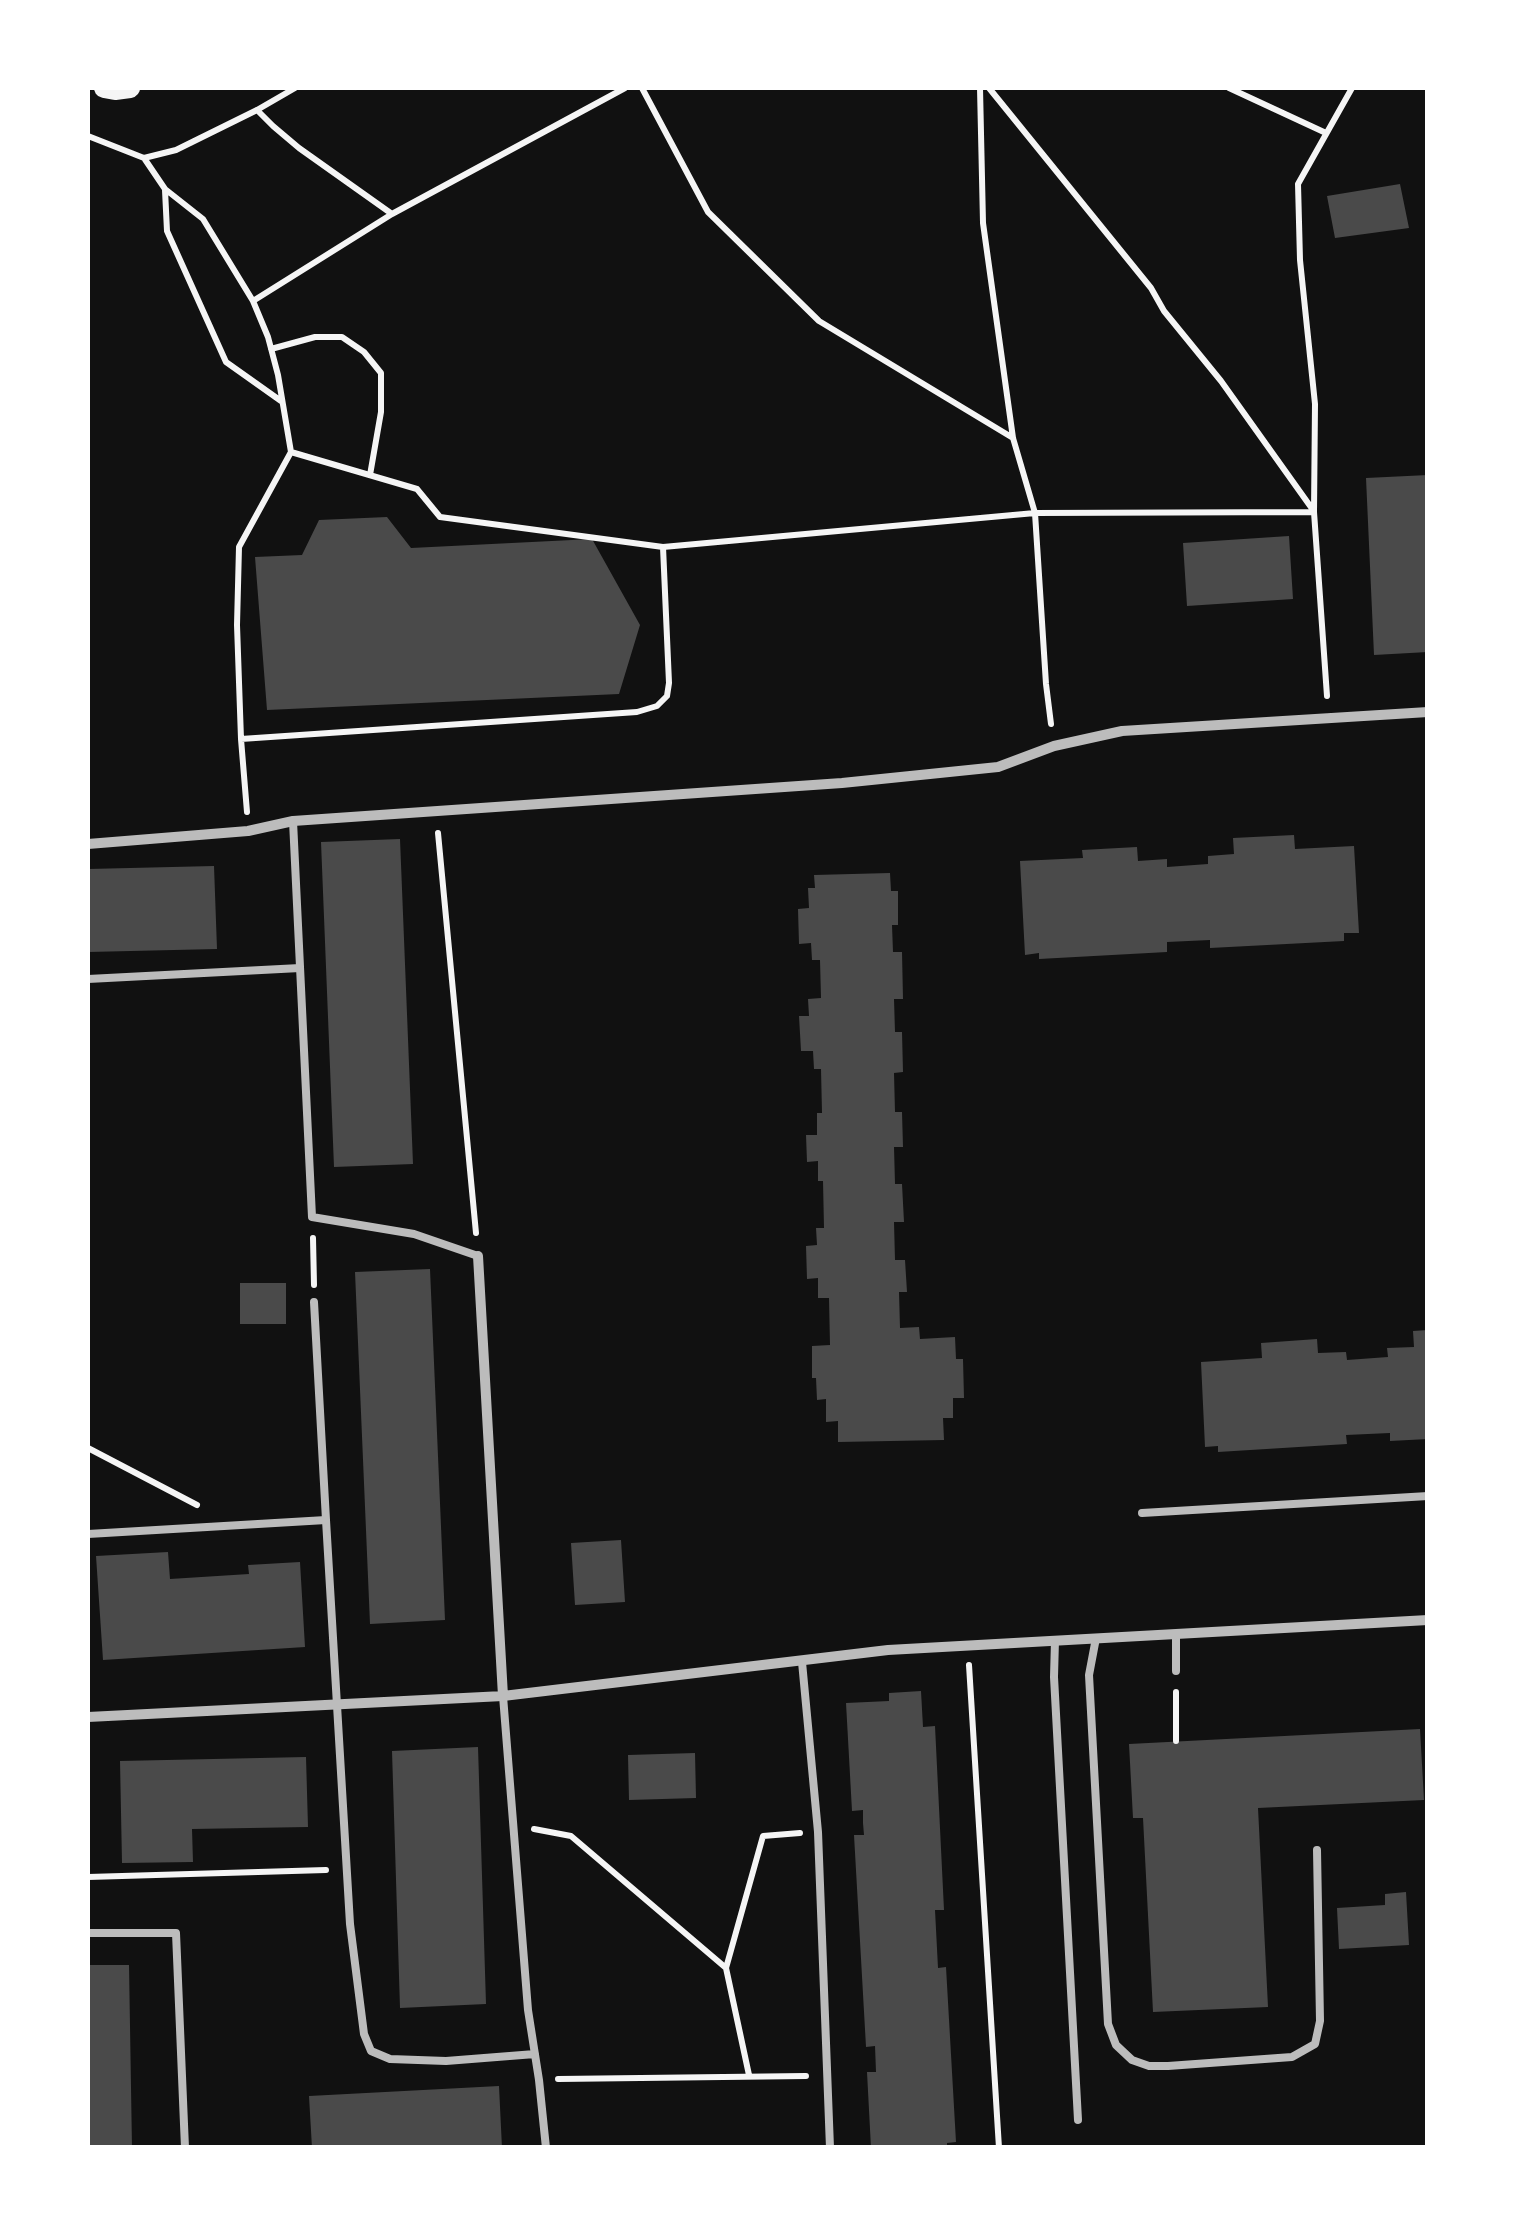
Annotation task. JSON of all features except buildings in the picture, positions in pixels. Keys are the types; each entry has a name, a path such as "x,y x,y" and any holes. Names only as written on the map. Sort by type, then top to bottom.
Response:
{"street":[{"path":"88,844 248,832 292,822 842,783 998,767 1054,746 1122,731 1428,712"},
{"path":"478,1256 503,1696"},
{"path":"88,1717 503,1696 968,1644 1428,1620"}],"lane":[{"path":"292,822 312,1216 414,1234 478,1256"},
{"path":"88,980 300,968"},
{"path":"314,1302 350,1924 364,2034 372,2051 390,2058 446,2061 535,2054"},
{"path":"1142,1514 1428,1496"},
{"path":"88,1534 326,1520"},
{"path":"1176,1634 1176,1671"},
{"path":"1096,1638 1089,1675 1108,2024 1116,2045 1132,2060 1149,2066 1168,2066 1292,2057 1315,2044 1320,2020 1317,1850"},
{"path":"1055,1640 1078,2120"},
{"path":"802,1662 818,1832 830,2148"},
{"path":"503,1696 528,2010 546,2148"},
{"path":"88,1933 176,1934 184,2148"}],"path":[{"path":"144,158 176,150 295,88"},
{"path":"253,301 392,214 625,88"},
{"path":"642,88 708,212 819,320 1013,438"},
{"path":"980,88 983,224 1013,438 1036,513 1046,684 1054,746"},
{"path":"989,88 1151,288 1164,311 1221,381 1314,512"},
{"path":"1229,88 1326,133"},
{"path":"1328,716 1314,512 1315,404 1300,260 1298,184 1352,88"},
{"path":"258,110 299,148 392,214"},
{"path":"88,136 144,158 165,189 203,218 253,301 271,349 291,452 239,547 237,626 248,832"},
{"path":"165,189 167,231 226,362 283,403"},
{"path":"271,349 315,337 342,337 364,352 381,374 382,412 370,476"},
{"path":"291,452 417,488 440,516 663,547 1036,513 1314,512"},
{"path":"241,739 637,712 657,706 667,696 670,683 663,547"},
{"path":"436,812 478,1256"},
{"path":"312,1216 314,1302"},
{"path":"88,1448 232,1524"},
{"path":"968,1644 1000,2148"},
{"path":"1176,1671 1176,1741"},
{"path":"513,1824 571,1836 726,1968"},
{"path":"749,2075 726,1968 763,1836 818,1832"},
{"path":"88,1877 347,1869"},
{"path":"539,2080 827,2076"}]}
